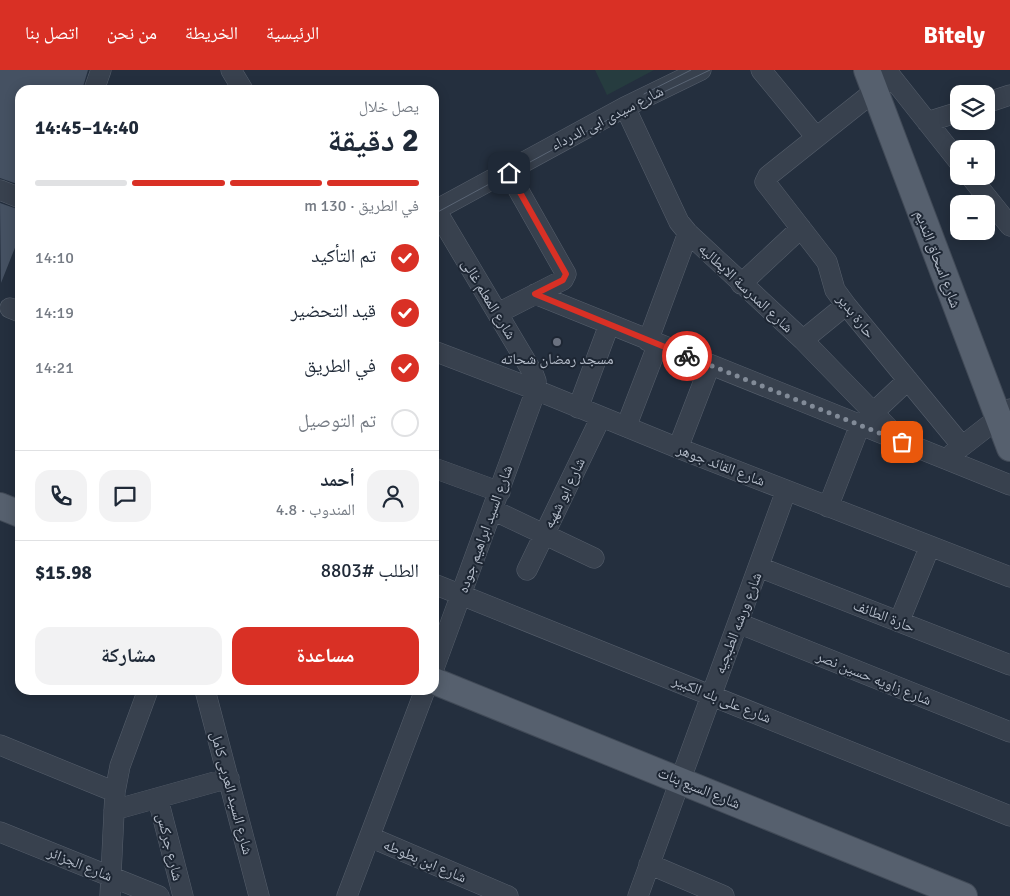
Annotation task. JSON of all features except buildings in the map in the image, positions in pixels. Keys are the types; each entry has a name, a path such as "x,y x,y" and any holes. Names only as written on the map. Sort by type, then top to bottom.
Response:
{"main road":[{"name":"شارع اسحاق النديم","path":"880,77 1004,413 1010,448"},
{"path":"0,506 15,512"},
{"name":"شارع السبع بنات","path":"439,683 964,896"}],"street":[{"path":"96,85 101,70"},
{"path":"231,70 240,85"},
{"name":"شارع سيدى ابى الدرداء","path":"439,208 625,107 701,70"},
{"path":"761,70 816,137 880,77 927,122 950,151"},
{"path":"995,100 1010,95"},
{"name":"شارع المدرسة الايطاليه","path":"625,107 680,222 688,233 803,340 866,419 902,442 945,460"},
{"path":"927,122 950,115"},
{"name":"حارة بدير","path":"816,137 766,179 767,185 827,262 835,290 846,305 962,446"},
{"path":"498,313 563,280 566,274 507,170"},
{"path":"977,185 1010,226"},
{"path":"0,190 15,196"},
{"name":"شارع المعلم غالى","path":"439,217 534,374 536,390"},
{"path":"741,284 800,228"},
{"path":"626,427 688,233"},
{"path":"535,294 710,365 866,419"},
{"path":"803,340 846,305"},
{"path":"578,408 609,325"},
{"name":"شارع القائد جوهر","path":"439,353 786,491 1010,577"},
{"path":"678,448 710,365"},
{"path":"828,507 866,419 908,380"},
{"name":"شارع السيد ابراهيم جوده","path":"439,654 536,390"},
{"path":"1004,413 945,460 1010,485"},
{"name":"شارع ابو شهبه","path":"527,570 601,417"},
{"path":"439,476 496,501 544,534 594,558"},
{"name":"شارع ورشه الطبجيه","path":"638,896 786,491"},
{"path":"900,622 930,546"},
{"name":"حارة الطائف","path":"759,567 1010,665"},
{"name":"شارع على بك الكبير","path":"439,586 1010,816"},
{"name":"شارع زاويه حسين نصر","path":"738,623 1010,732"},
{"path":"111,886 115,801 120,766 146,695"},
{"name":"شارع السيد العربى كامل","path":"206,695 260,896"},
{"path":"347,896 423,695"},
{"path":"0,746 115,801 158,799 228,778"},
{"name":"شارع جركس","path":"158,799 183,896"},
{"name":"شارع الجزائر","path":"0,832 111,886 159,896"},
{"name":"شارع ابن بطوطه","path":"370,837 508,896"},
{"path":"650,864 724,896"}],"green space":[{"path":"595,70 654,70 607,95"}],"tram line":[{"path":"644,94 691,70"},
{"path":"439,211 626,110 710,70"}],"way so far":[{"path":"687,356 902,442"}],"place":[{"name":"مسجد رمضان شحاته","path":"557,342"}],"route":[{"path":"509,173 566,274 563,280 535,294 687,356"}]}
